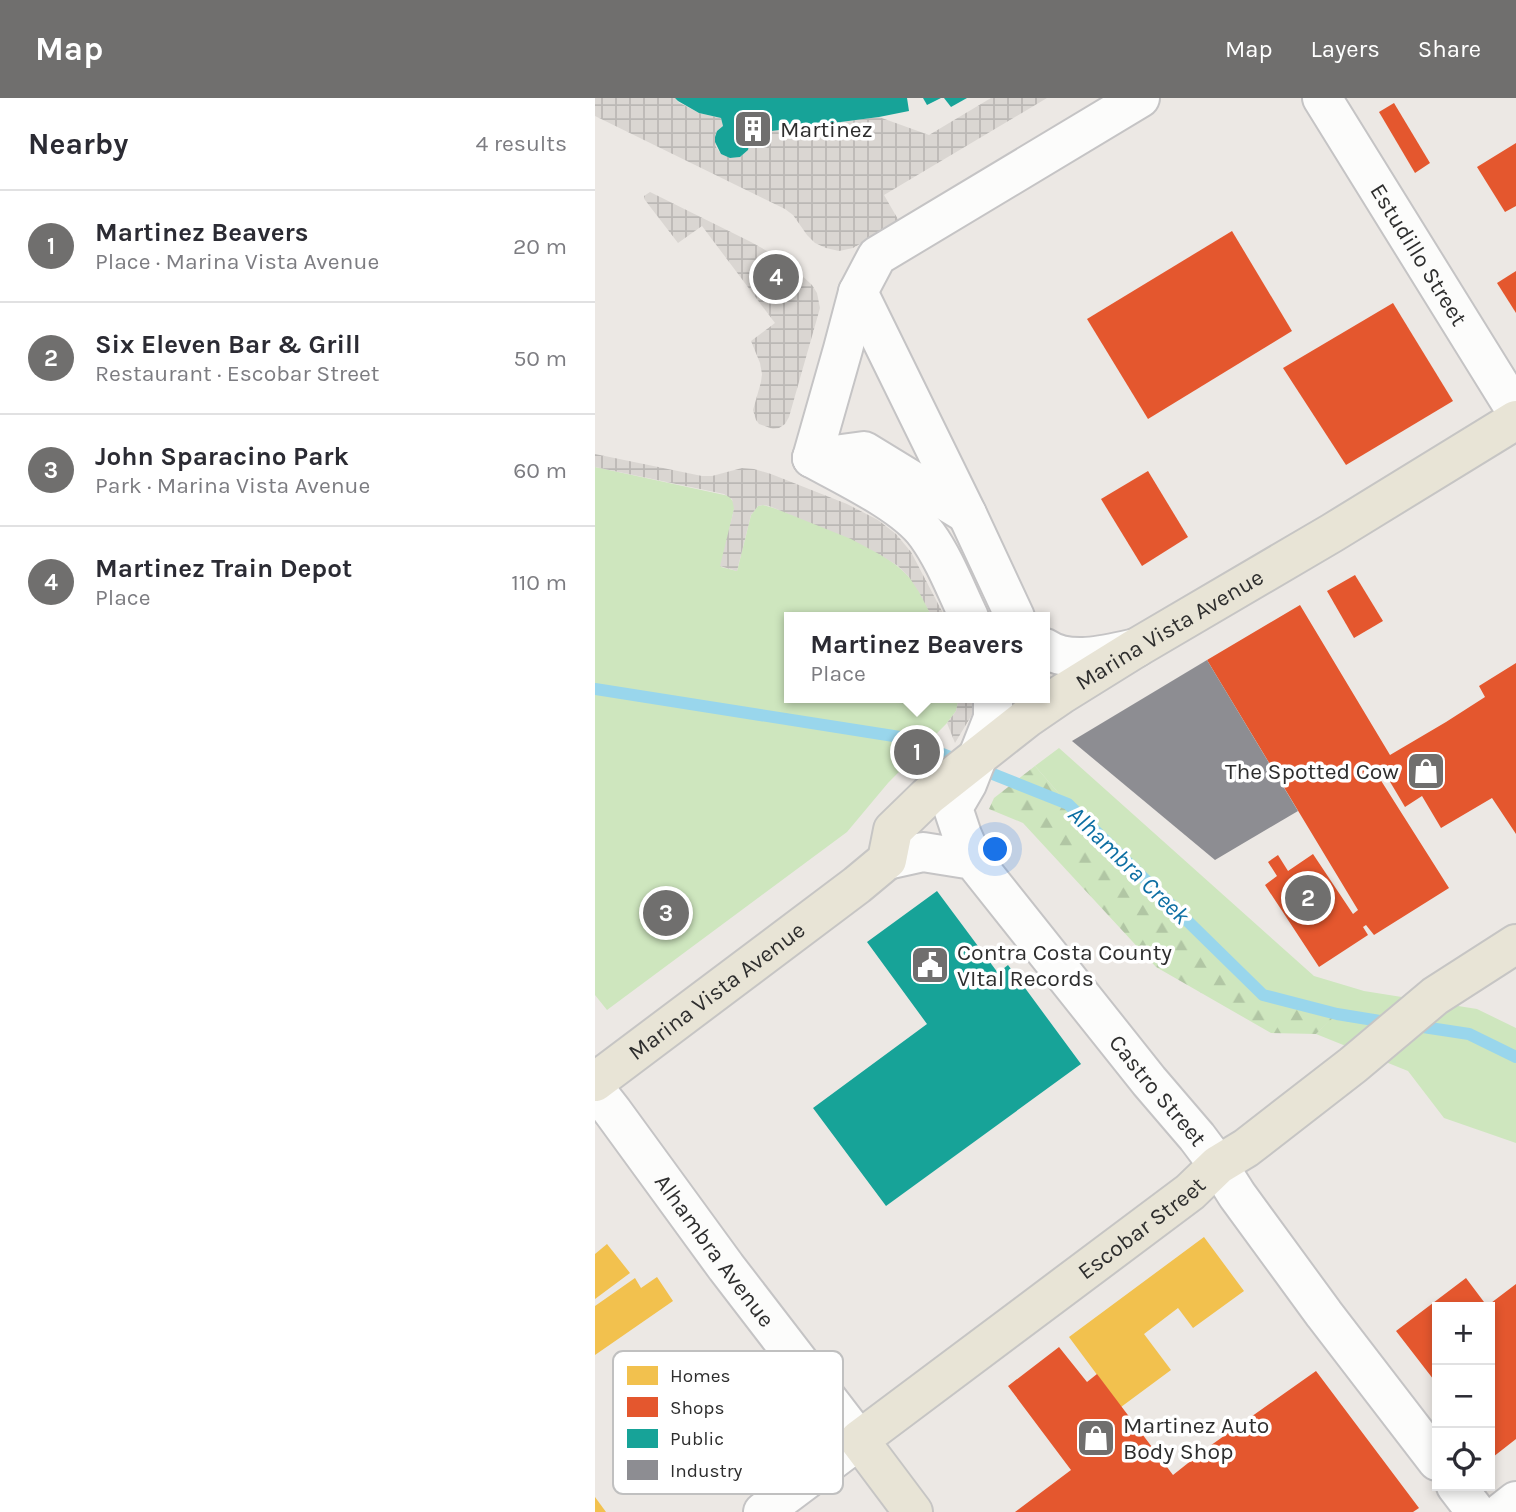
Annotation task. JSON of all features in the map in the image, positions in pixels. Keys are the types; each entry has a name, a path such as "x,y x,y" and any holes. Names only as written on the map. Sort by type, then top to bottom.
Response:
{"main road":[{"name":"Marina Vista Avenue","path":"1050,698 1062,694 1516,420"},
{"name":"Marina Vista Avenue","path":"595,1082 887,860 893,830 941,802 976,759 1004,711 1031,703"},
{"name":"Escobar Street","path":"859,1440 1190,1192 1218,1165 1246,1148 1353,1065 1435,996 1516,944"},
{"name":"Alhambra Avenue","path":"859,1440 913,1512"}],"street":[{"path":"812,458 858,292 877,256 1140,98"},
{"name":"Estudillo Street","path":"1322,98 1516,411"},
{"path":"858,292 1013,612"},
{"path":"812,458 864,451 967,514"},
{"path":"812,458 901,510 927,534 967,612"},
{"path":"1050,651 1076,657 1106,655 1136,648"},
{"name":"Castro Street","path":"941,802 962,835 973,860 1149,1082 1197,1137 1324,1314 1432,1454"},
{"path":"887,860 923,852 973,860"},
{"name":"Alhambra Avenue","path":"595,1089 791,1351"},
{"name":"Alhambra Avenue","path":"843,1419 859,1440"},
{"name":"Escobar Street","path":"843,1452 859,1440"},
{"path":"1460,1491 1476,1512"},
{"name":"Escobar Street","path":"763,1512 787,1494"},
{"path":"1502,1512 1516,1501"}],"green space":[{"path":"595,467 729,496 734,503 734,509 721,567 737,571 751,515 758,506 763,505 813,522 856,541 884,556 911,580 930,612 784,612 784,703 958,703 956,711 947,723 888,783 847,832 607,1010 595,995"},
{"path":"1059,748 1314,976 1364,991 1477,1009 1516,1028 1516,1143 1444,1118 1408,1071 1316,1034 1336,1014 1263,995 1068,804 1035,766"},
{"path":"1035,766 1068,804 1262,995 1337,1014 1316,1034 1271,1033 1156,967 1023,823 989,809 994,798"}],"shaded area":[{"path":"595,98 675,98 699,113 721,118 723,126 715,137 716,147 721,154 731,158 740,157 748,150 749,134 879,117 929,135 991,98 1047,98 884,195 899,221 853,248 839,251 815,243 785,209 595,116"},
{"path":"650,192 774,255 797,271 817,293 820,308 789,417 779,428 773,429 759,424 753,410 762,374 751,341 775,323 702,226 678,243 645,200 644,196"},
{"path":"595,454 702,476 742,468 754,469 847,504 878,520 896,534 911,552 942,612 929,612 909,577 879,554 851,539 769,506 758,506 751,515 737,571 720,566 734,509 732,499 724,494 595,467"},
{"path":"958,703 977,703 955,743 947,723 956,711"}],"building: Homes":[{"path":"1204,1237 1244,1291 1193,1328 1178,1308 1144,1334 1171,1370 1121,1407 1069,1337"},
{"path":"607,1244 630,1273 595,1299 595,1254"},
{"path":"657,1277 673,1301 595,1355 595,1306 635,1278 641,1288"},
{"path":"595,1497 606,1512 595,1512"}],"building: Shops":[{"path":"1394,103 1430,163 1415,173 1379,112"},
{"path":"1516,143 1516,206 1505,212 1477,167"},
{"path":"1232,231 1292,331 1148,419 1087,319"},
{"path":"1516,271 1516,313 1497,283"},
{"path":"1393,303 1453,401 1346,465 1283,368"},
{"path":"1148,471 1188,537 1142,566 1101,499"},
{"path":"1355,575 1383,621 1354,638 1327,591"},
{"path":"1300,605 1390,755 1485,697 1479,686 1516,663 1516,834 1492,798 1441,828 1422,796 1405,807 1386,775 1380,779 1449,888 1374,935 1366,925 1363,927 1368,935 1319,967 1265,885 1277,876 1268,862 1278,855 1288,871 1313,854 1353,914 1358,910 1207,660"},
{"path":"1466,1278 1484,1302 1434,1302"},
{"path":"1516,1284 1516,1439 1495,1455 1495,1302 1492,1302"},
{"path":"1432,1304 1432,1378 1396,1331"},
{"path":"1059,1347 1087,1382 1097,1374 1173,1475 1316,1371 1419,1508 1413,1512 1015,1512 1071,1470 1008,1386"}],"building: Public":[{"name":"Martinez","path":"675,98 907,98 909,111 749,134 748,150 740,157 730,158 721,154 715,142 717,131 723,126 721,118 699,113"},
{"path":"923,98 941,98 927,105"},
{"path":"944,98 967,98 951,107"},
{"path":"937,891 998,973 1008,965 1081,1064 886,1206 813,1108 927,1024 867,942"}],"building: Industry":[{"path":"1207,660 1298,811 1215,860 1072,741"}],"waterway":[{"name":"Alhambra Creek","path":"595,689 900,737 1068,804 1263,995 1337,1014 1392,1023"},
{"name":"Alhambra Creek","path":"1410,1025 1469,1034 1516,1057"}],"place":[{"name":"Martinez","path":"753,129"},
{"name":"Martinez Train Depot","path":"776,277"},
{"name":"Martinez Beavers","path":"917,752"},
{"name":"The Spotted Cow","path":"1426,771"},
{"name":"Six Eleven Bar & Grill","path":"1308,898"},
{"name":"John Sparacino Park","path":"666,913"},
{"name":"Contra Costa County VItal Records","path":"930,965"},
{"name":"Martinez Auto Body Shop","path":"1096,1438"}]}
